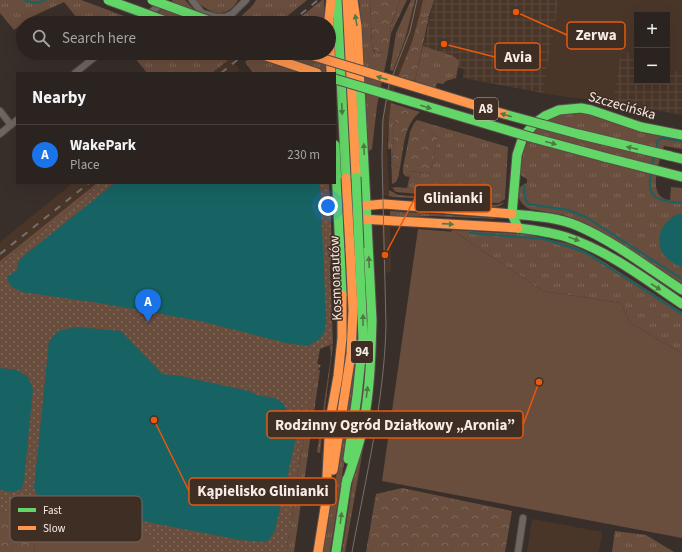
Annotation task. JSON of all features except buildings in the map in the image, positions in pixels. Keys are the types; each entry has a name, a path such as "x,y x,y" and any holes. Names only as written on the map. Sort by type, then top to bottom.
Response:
{"main road":[{"path":"108,0 152,16"},
{"path":"152,0 196,16"},
{"path":"329,16 331,0"},
{"name":"Kosmonautów","path":"318,552 326,494 337,450 350,354 352,310 337,0"},
{"name":"Kosmonautów","path":"336,552 361,367 363,338 347,0"},
{"path":"346,484 362,431 371,361 372,320 357,27 353,0"},
{"path":"278,60 314,72"},
{"name":"A8","path":"326,60 515,118 611,143 682,159"},
{"path":"331,60 331,72"},
{"name":"A8","path":"336,79 530,138 682,177"},
{"name":"Szczecińska","path":"518,228 512,214 517,155 520,143 529,130 545,116 559,110 581,108 641,126 682,135"},
{"path":"326,494 330,420 338,376 342,338 342,295 336,167"},
{"path":"365,188 384,204"},
{"path":"338,212 353,207 384,204 550,218 576,226 606,241 682,290"},
{"path":"338,212 354,219 518,228 554,233 591,247 682,304"},
{"path":"502,227 512,214"}],"street":[{"path":"146,16 168,0"},
{"path":"192,0 202,13 213,16"},
{"path":"227,16 232,14 244,1"},
{"path":"76,72 91,60"},
{"path":"0,111 11,125"},
{"path":"0,134 16,121"},
{"path":"518,552 523,518"}],"shaded area":[{"path":"415,0 423,0 412,42 395,87 389,119 387,139 389,197 382,194 381,123 388,85 405,39"},
{"path":"434,0 559,0 543,93 463,78 464,69 420,59"},
{"path":"559,0 682,0 682,72 670,70 670,12 634,12 634,63 621,52 613,102 543,93"},
{"path":"621,52 634,54 634,84 670,84 670,70 682,72 682,115 613,102"},
{"path":"228,60 232,60 240,70 237,72 213,72"},
{"path":"72,184 96,184 0,261 0,242"},
{"path":"390,224 391,272 384,273 382,226"},
{"path":"532,519 602,532 599,552 527,552"}],"green space":[{"path":"0,0 81,0 124,16 75,16 64,2 33,16 16,16 16,28 14,30 0,13"},
{"path":"173,0 185,0 200,16 154,16"},
{"path":"195,0 238,0 228,11 217,13 200,5"},
{"path":"256,0 307,0 288,16 241,16"},
{"path":"322,0 324,0 325,16 302,16"},
{"path":"359,0 370,0 372,46 374,52 388,53 377,106 372,149 369,151 367,144 362,29"},
{"path":"370,0 400,0 390,28 391,33 388,53 375,52 372,46"},
{"path":"400,0 407,0 391,33 390,29"},
{"path":"411,0 415,0 405,39 393,71 390,70 396,33"},
{"path":"423,0 434,0 429,16 424,18 419,17"},
{"path":"429,16 415,81 398,77 412,42 419,17 424,18"},
{"path":"423,46 453,56 459,61 456,78 446,81 443,84 437,83 435,88 415,81"},
{"path":"137,60 228,60 213,72 146,72"},
{"path":"247,60 326,60 327,72 252,72 245,62"},
{"path":"391,103 420,112 414,118 407,131 400,168 392,164 394,135 392,133 396,121 389,119"},
{"path":"572,113 583,113 643,131 682,140 682,149 664,146 656,178 656,186 658,193 662,198 670,200 671,187 682,188 682,285 585,223 564,215 530,209 520,200 518,192 523,185 527,183 527,179 522,176 520,172 523,154 531,135 540,125 551,117"},
{"path":"389,119 396,121 392,133 394,135 392,164 400,168 396,182 392,184 391,149 388,149"},
{"path":"417,120 508,147 505,199 499,203 495,203 396,192 392,188 407,188 411,171 430,174 438,137 414,123"},
{"path":"414,123 438,137 430,174 412,171 409,177 405,176 403,173 403,168 410,132"},
{"path":"96,184 101,184 0,265 0,261"},
{"path":"101,184 329,184 332,243 330,268 333,344 320,349 297,476 299,477 286,552 153,552 152,536 142,534 142,496 10,496 10,512 0,510 0,265"},
{"path":"389,190 398,195 443,198 496,205 505,202 500,206 495,207 444,200 393,197 389,196"},
{"path":"390,211 494,218 496,219 390,216"},
{"path":"418,229 455,232 543,291 621,303 630,323 682,353 682,538 382,481"},
{"path":"452,230 526,234 569,244 585,251 682,312 682,353 630,323 621,303 543,291 455,232 451,232"},
{"path":"357,304 359,342 345,457 330,552 323,552 349,399"},
{"path":"333,345 320,453 317,452 331,356 330,346"},
{"path":"317,364 321,365 318,370 320,370 294,552 286,552 299,477 297,477"},
{"path":"366,432 345,552 342,552 354,472"},
{"path":"402,488 512,511 505,552 366,552 376,494"},
{"path":"0,510 10,512 10,542 35,542 34,552 0,552"},
{"path":"615,531 646,535 674,552 612,552"},
{"path":"142,534 153,536 153,552 34,552 35,542 142,542"}],"water":[{"path":"114,184 320,184 326,319 325,330 321,338 308,346 286,343 200,321 99,303 22,292 9,283 7,277 17,270 18,263 21,258"},
{"path":"682,213 682,268 670,261 664,255 659,242 665,224 676,215"},
{"path":"76,327 121,331 162,374 180,376 249,391 257,395 274,398 283,403 293,421 296,438 275,530 270,539 265,542 240,540 142,521 142,496 38,496 34,488 49,341 58,331"},
{"path":"0,368 17,370 28,377 33,389 24,481 22,489 13,492 0,490"}],"waterway":[{"path":"24,0 34,3 45,0"},
{"path":"656,148 658,140 662,138 682,141"},
{"path":"652,166 654,157"},
{"path":"651,174 650,190 653,195 662,200 682,203"},
{"path":"524,186 524,195 528,204 568,210 586,217 682,279"},
{"path":"470,233 544,239 585,252 682,314"}],"tram line":[{"path":"352,552 374,439 385,354 386,326 382,157 383,119 389,85 410,31 417,0"}],"railway":[{"path":"299,16 318,0"},
{"path":"222,72 237,60"},
{"path":"0,254 88,184"}],"traffic: fast":[{"path":"108,0 152,16"},
{"path":"152,0 196,16"},
{"path":"337,0 346,178"},
{"path":"336,79 530,137 604,157"},
{"path":"346,484 359,444 365,417 370,376 372,320 360,88"},
{"path":"518,228 512,214 517,155 523,137 535,123 545,116 559,110 581,108 641,127 682,135"},
{"path":"504,114 578,134 670,156"},
{"path":"670,156 682,159"},
{"path":"604,157 682,177"},
{"path":"336,166 342,295"},
{"path":"356,177 359,248"},
{"path":"512,214 554,219 570,223 592,232 618,247 682,290"},
{"path":"518,228 560,235 582,243 626,266 682,304"},
{"path":"348,459 363,338 359,248"},
{"path":"336,552 347,479"}],"traffic: slow":[{"path":"329,16 331,0"},
{"path":"347,0 356,177"},
{"path":"353,0 357,27 360,88"},
{"path":"278,60 314,72"},
{"path":"327,60 504,114"},
{"path":"331,60 331,72"},
{"path":"346,178 350,248"},
{"path":"361,206 384,204 512,214"},
{"path":"361,219 518,228"},
{"path":"333,470 351,354 353,310 350,248"},
{"path":"326,494 330,420 338,376 342,338 342,295"},
{"path":"318,552 328,489"}],"place":[{"name":"Zerwa","path":"516,12"},
{"name":"Avia","path":"444,44"},
{"name":"Glinianki","path":"385,255"},
{"name":"WakePark","path":"148,322"},
{"name":"Rodzinny Ogród Działkowy „Aronia”","path":"539,382"},
{"name":"Kąpielisko Glinianki","path":"154,420"}]}
